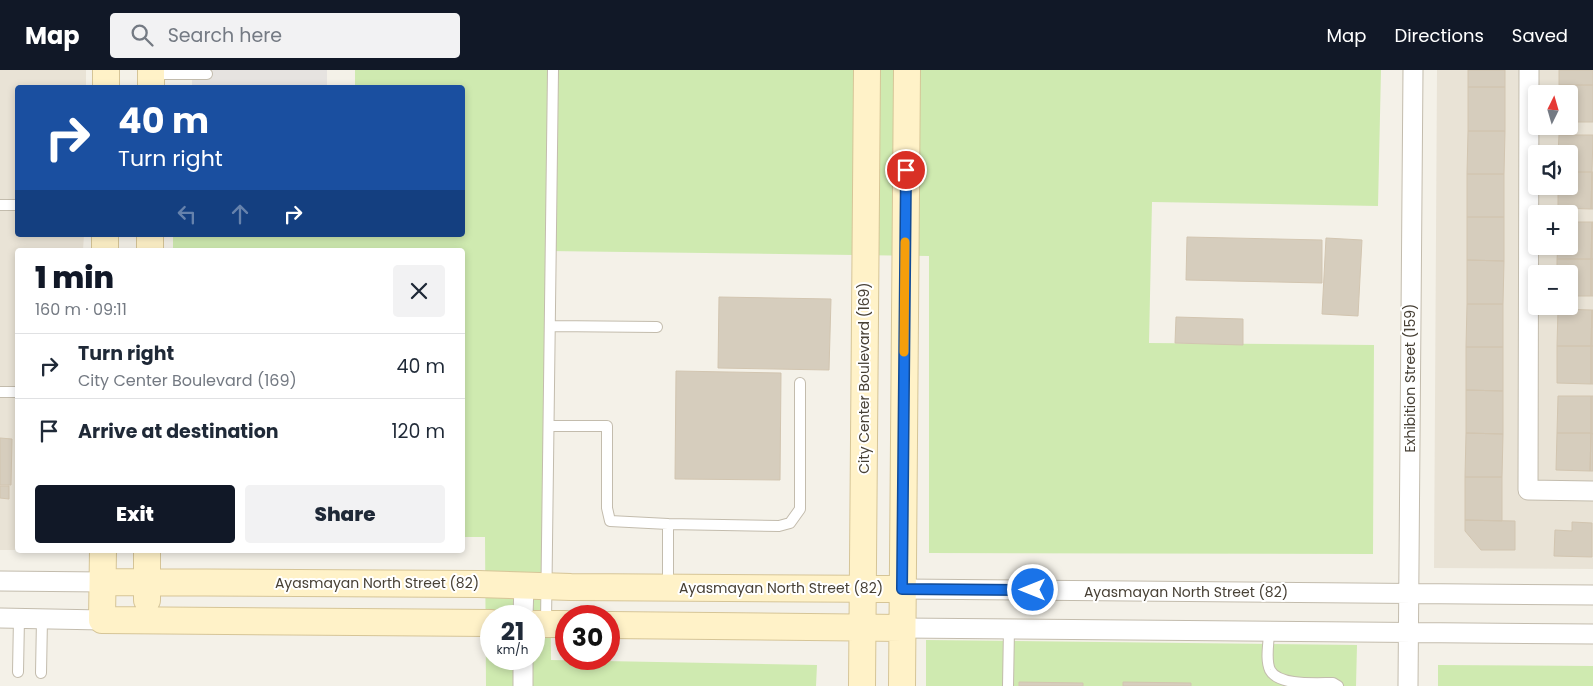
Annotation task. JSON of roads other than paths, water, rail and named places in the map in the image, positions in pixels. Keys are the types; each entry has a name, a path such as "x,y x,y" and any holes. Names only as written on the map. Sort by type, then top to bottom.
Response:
{"street":[{"path":"106,70 106,85"},
{"name":"City Center Boulevard (169)","path":"862,686 867,70"},
{"path":"902,686 907,70"},
{"name":"Exhibition Street (159)","path":"1408,686 1413,70"},
{"path":"1529,70 1528,490 1593,491"},
{"path":"102,620 103,553"},
{"path":"146,621 147,553"},
{"name":"Ayasmayan North Street (82)","path":"0,581 1593,595"},
{"path":"535,586 539,605"},
{"path":"0,618 480,623"},
{"path":"620,624 1593,634"},
{"path":"523,670 523,686"}],"lane":[{"path":"535,586 548,426 552,70"},
{"path":"151,77 207,74"},
{"path":"0,205 15,205"},
{"path":"550,326 657,327"},
{"path":"548,426 607,426 607,508 610,521 780,526 790,523 800,509 800,383"},
{"path":"0,392 15,392"},
{"path":"668,524 668,587"},
{"path":"18,672 19,618"},
{"path":"41,673 42,619"},
{"path":"1008,686 1009,628"},
{"path":"1269,631 1268,662 1270,671 1275,677 1284,682 1333,683 1338,686"}]}
